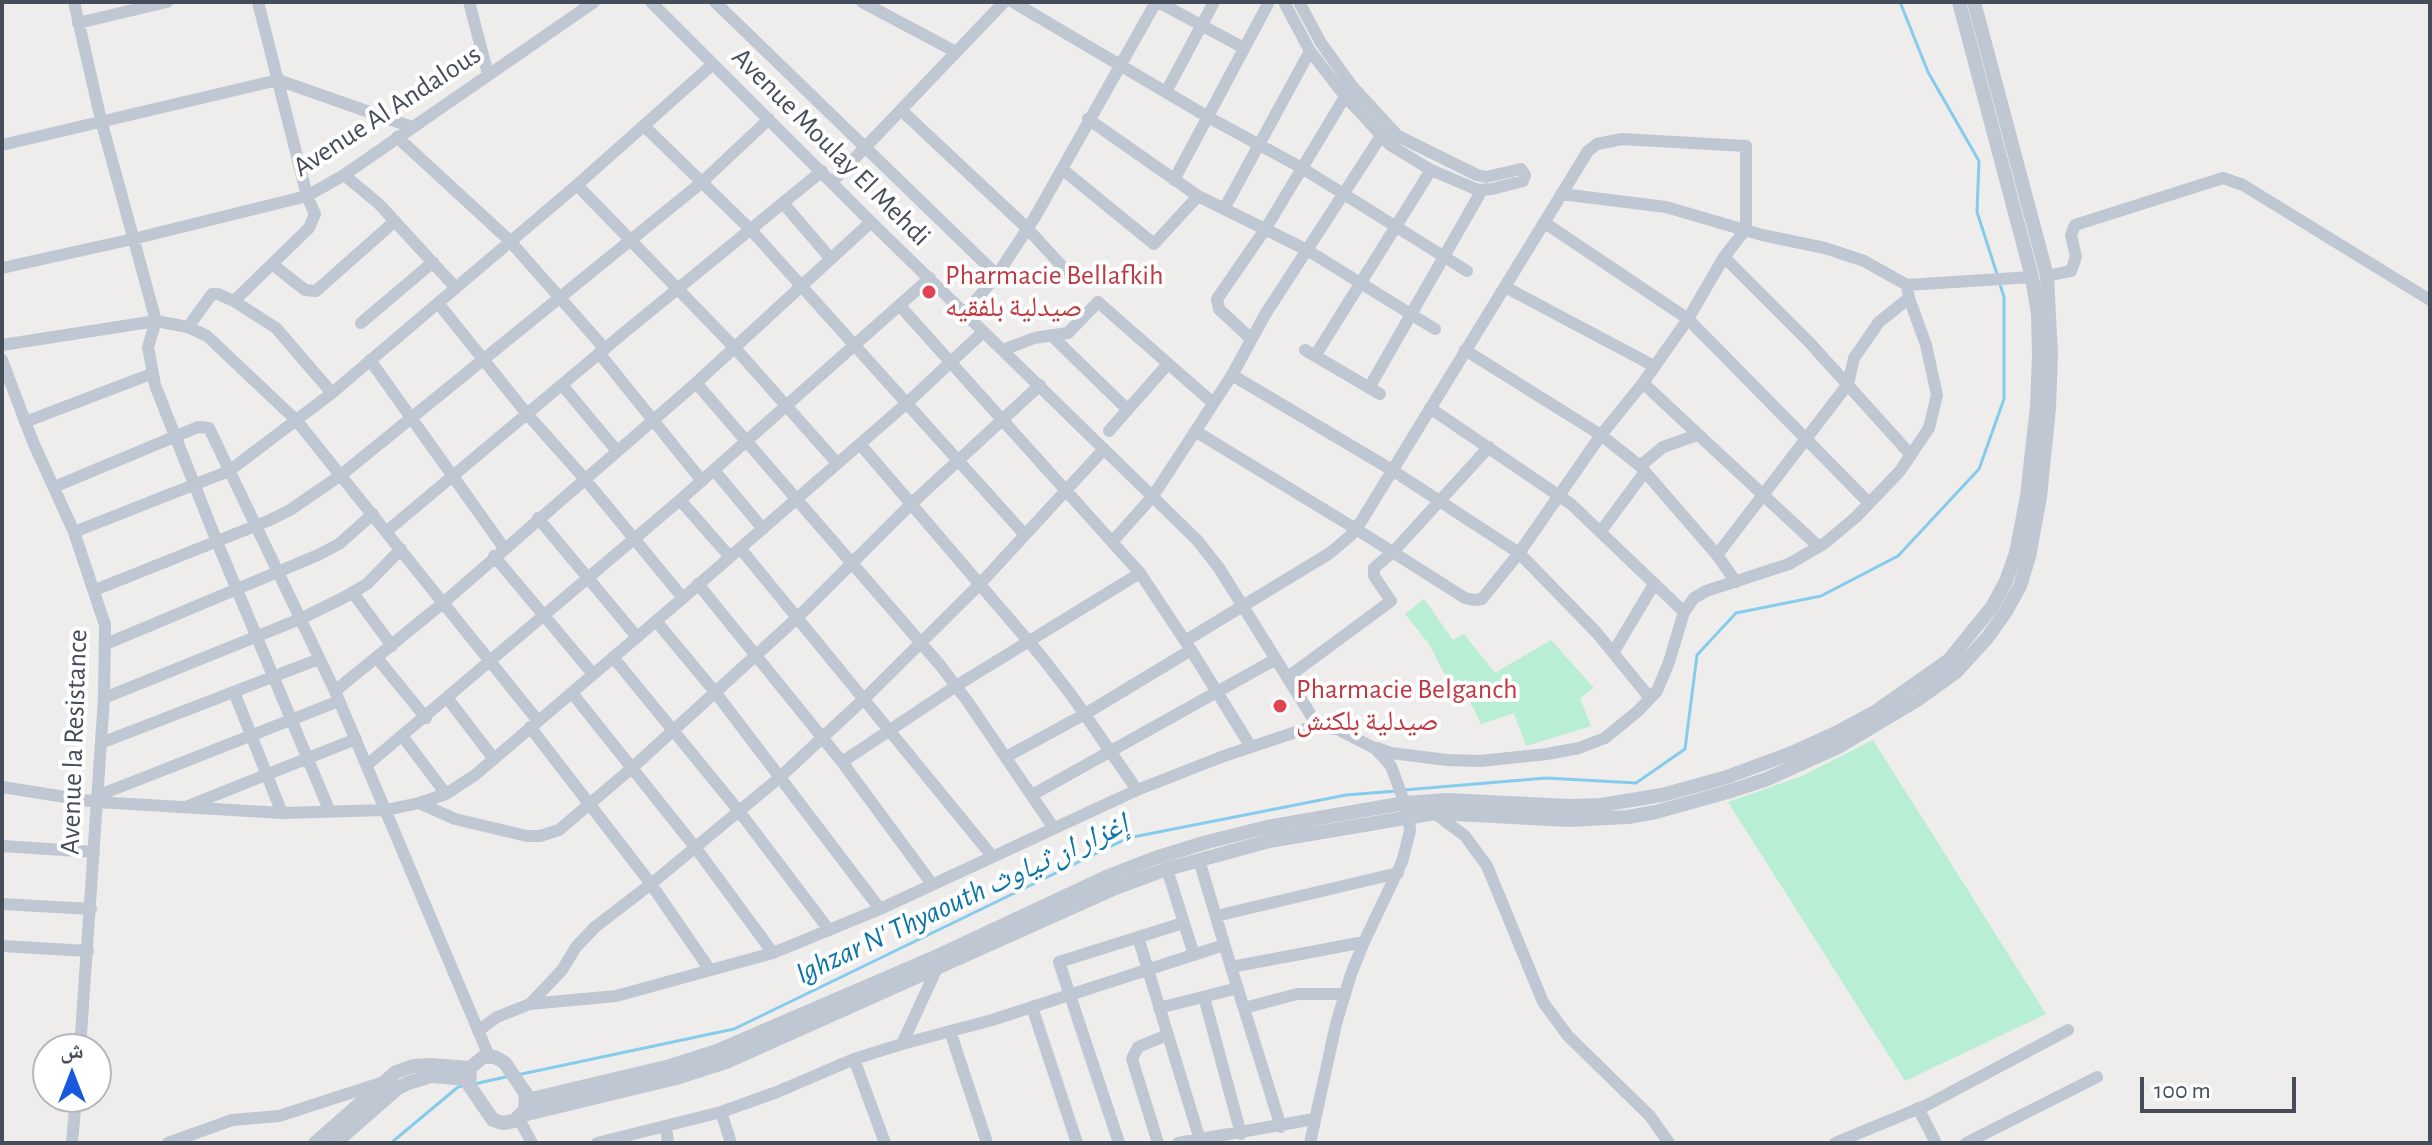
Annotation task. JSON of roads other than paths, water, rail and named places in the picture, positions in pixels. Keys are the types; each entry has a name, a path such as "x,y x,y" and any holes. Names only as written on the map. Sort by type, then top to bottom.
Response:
{"street":[{"path":"74,2 101,120 156,321 148,347 151,374 217,542 330,812"},
{"path":"78,23 167,2"},
{"path":"234,301 313,224 315,214 307,196 258,2"},
{"path":"469,2 488,74"},
{"name":"Avenue Al Andalous","path":"2,268 307,196 344,175 594,2"},
{"name":"Avenue Moulay El Mehdi","path":"651,2 1197,540 1317,725"},
{"path":"715,2 997,275"},
{"path":"862,2 956,52"},
{"path":"832,182 1004,2"},
{"path":"1013,2 1208,117 1302,168 1467,271"},
{"path":"965,313 997,275 1027,228 1157,2 1244,48"},
{"path":"1166,92 1214,2"},
{"path":"1174,180 1269,2"},
{"path":"1284,2 1310,51 1384,132 1396,150 1431,170 1482,190 1520,182 1525,178 1524,171 1518,169 1482,177 1384,132"},
{"path":"1299,2 1348,91"},
{"path":"1959,2 2040,276"},
{"path":"527,1100 670,1066 717,1051 1155,858 1267,827 1422,802 1447,800 1601,805 1743,787 1798,758 1876,726 1956,672 2005,613 2020,586 2029,557 2040,497 2051,354 2040,276 1974,2"},
{"path":"1224,209 1310,51"},
{"path":"74,532 229,471 332,393 577,185 713,64"},
{"path":"2,145 278,80 412,127"},
{"path":"1251,339 1219,309 1217,299 1266,228 1348,91"},
{"path":"901,110 1027,228 1070,275"},
{"path":"95,590 290,510 341,475 701,183 769,119"},
{"path":"1088,119 1198,196 1307,250 1435,329"},
{"path":"644,126 751,230 1025,535"},
{"path":"1112,542 1153,496 1384,132"},
{"path":"397,137 509,240 561,299 702,481"},
{"path":"1006,757 1085,714 1330,553 1356,529 1588,151 1610,140 1746,146 1746,229 1724,257 1688,319 1643,383 1601,435 1485,597 1474,600 1465,598 1356,529 1195,431"},
{"path":"1062,169 1154,244 1198,196"},
{"path":"1431,170 1361,283 1310,353 1374,391 1412,314 1482,190"},
{"path":"387,531 822,171"},
{"path":"344,175 395,221 455,287"},
{"path":"1717,555 1848,384 1854,358 1879,322 1908,291 2071,271 2076,257 2071,235 2075,225 2223,178 2243,185 2430,300"},
{"path":"577,185 734,347 837,463"},
{"path":"1367,745 1391,753 1447,760 1495,760 1579,748 1605,738 1657,691 1684,612 1699,594 1789,564 1819,547 1900,471 1929,428 1937,395 1926,345 1908,291 1864,261 1666,207 1561,194"},
{"path":"783,203 831,259"},
{"path":"272,264 305,290 316,291 395,221"},
{"path":"97,799 293,720 337,696 696,383 871,222"},
{"path":"1545,223 1688,319 1869,503"},
{"path":"1724,257 1848,384 1911,455"},
{"path":"361,323 433,262"},
{"path":"367,765 589,579 930,278"},
{"path":"1505,287 1654,366"},
{"path":"188,327 212,294 234,301 276,328 332,393"},
{"path":"1003,350 1034,338 1068,333 1098,302 1213,403"},
{"path":"438,303 482,360 683,598"},
{"path":"900,306 1140,573 1251,747"},
{"path":"2,345 156,321 188,327 207,336 296,420 387,531 490,661 710,970"},
{"path":"2,787 184,808 282,813 386,810 446,794 460,787 494,759 683,598 907,403 983,332"},
{"path":"1053,337 1128,410"},
{"path":"1465,350 1601,435 1642,470 1717,555 1736,582"},
{"name":"Avenue la Resistance","path":"2,360 25,422 74,532 105,625 104,698 81,1033"},
{"path":"370,360 544,617 593,674"},
{"path":"1109,431 1167,365"},
{"path":"25,422 151,374"},
{"path":"1232,375 1392,470 1519,553 1561,594 1650,698"},
{"path":"696,383 853,562 956,686 1053,827"},
{"path":"1643,383 1819,547"},
{"path":"562,385 617,451"},
{"path":"419,803 455,819 527,836 559,830 756,656 911,504 1040,385"},
{"path":"1430,408 1560,495 1684,612"},
{"path":"54,487 175,436 208,426 337,696 489,1056"},
{"path":"1601,531 1642,470 1663,447 1697,435"},
{"path":"860,444 1029,642 1085,714 1137,790"},
{"path":"1288,677 1391,601 1373,572 1378,564 1393,552 1489,447"},
{"path":"530,1004 562,970 576,947 595,927 779,778 865,698 979,585 1104,449"},
{"path":"714,470 763,529"},
{"path":"680,500 798,617 992,856"},
{"path":"106,644 278,574 339,544 373,514"},
{"path":"538,518 637,637"},
{"path":"104,698 300,619 353,593 367,584 401,549"},
{"path":"842,762 956,686 1140,573"},
{"path":"698,584 842,762 932,884"},
{"path":"1613,653 1654,584"},
{"path":"353,593 392,646"},
{"path":"656,621 715,692 880,909"},
{"path":"613,657 739,811 829,930"},
{"path":"377,658 426,718"},
{"path":"101,743 319,659"},
{"path":"1032,795 1276,659"},
{"path":"234,692 282,813"},
{"path":"572,693 695,847 773,953"},
{"path":"448,699 494,759"},
{"path":"478,1031 497,1017 530,1004 616,996 773,953 880,909 1137,790 1317,725 1339,730 1376,749 1391,766 1405,805 1409,839 1398,873 1364,942 1345,994 1310,1143"},
{"path":"403,737 446,794"},
{"path":"184,808 356,739"},
{"path":"527,1100 505,1063 489,1056 478,1059 469,1073 469,1085 493,1120 503,1123 700,1071 748,1053 1113,889 1199,860 1405,805 1435,813 1599,819 1656,812 1694,794"},
{"path":"1422,802 1465,836 1487,866 1543,1002 1568,1036 1650,1116 1669,1143"},
{"path":"2,846 94,852"},
{"path":"1199,860 1281,1127"},
{"path":"1167,869 1194,955"},
{"path":"1216,916 1398,873"},
{"path":"2,904 91,909"},
{"path":"1119,1143 1059,962 1183,923"},
{"path":"1138,937 1200,1140"},
{"path":"1231,967 1364,942"},
{"path":"597,1143 721,1112 854,1059 1032,1007 1224,945"},
{"path":"2,946 88,951"},
{"path":"902,1044 937,968"},
{"path":"1159,1008 1238,988"},
{"path":"1244,1008 1297,994 1345,994"},
{"path":"1204,997 1241,1134"},
{"path":"1032,1007 1077,1143"},
{"path":"1835,1143 1918,1108 2068,1030"},
{"path":"950,1031 987,1143"},
{"path":"1158,1143 1132,1059 1138,1047 1167,1035"},
{"path":"854,1059 885,1143"},
{"path":"315,1143 396,1072 413,1066 469,1073"},
{"path":"335,1143 388,1096 408,1083 431,1076 469,1073"},
{"path":"1966,1143 2097,1077"},
{"path":"168,1143 226,1122 279,1116 381,1083"},
{"path":"527,1100 521,1117 532,1143"},
{"path":"1918,1108 1936,1143"},
{"path":"721,1112 731,1143"},
{"path":"75,1113 72,1142 87,1143"},
{"path":"1178,1143 1314,1119"},
{"path":"666,1126 668,1143"}],"waterway":[{"name":"Ighzar N' Thyaouth إغزار ان ثياوث","path":"1900,2 1928,72 1979,161 1977,212 1997,274"},
{"name":"Ighzar N' Thyaouth إغزار ان ثياوث","path":"1404,790 1546,778 1636,783 1685,749 1697,655 1736,613 1821,596 1898,556 1979,469 2004,399 2004,297 1999,281"},
{"name":"Ighzar N' Thyaouth إغزار ان ثياوث","path":"517,1075 734,1029 1128,838 1346,795 1397,791"},
{"name":"Ighzar N' Thyaouth إغزار ان ثياوث","path":"474,1084 510,1076"},
{"name":"Ighzar N' Thyaouth إغزار ان ثياوث","path":"391,1143 463,1086"}],"place":[{"name":"Pharmacie Bellafkih صيدلية بلفقيه","path":"929,292"},
{"name":"Pharmacie Belganch صيدلية بلكنش","path":"1280,706"}]}
